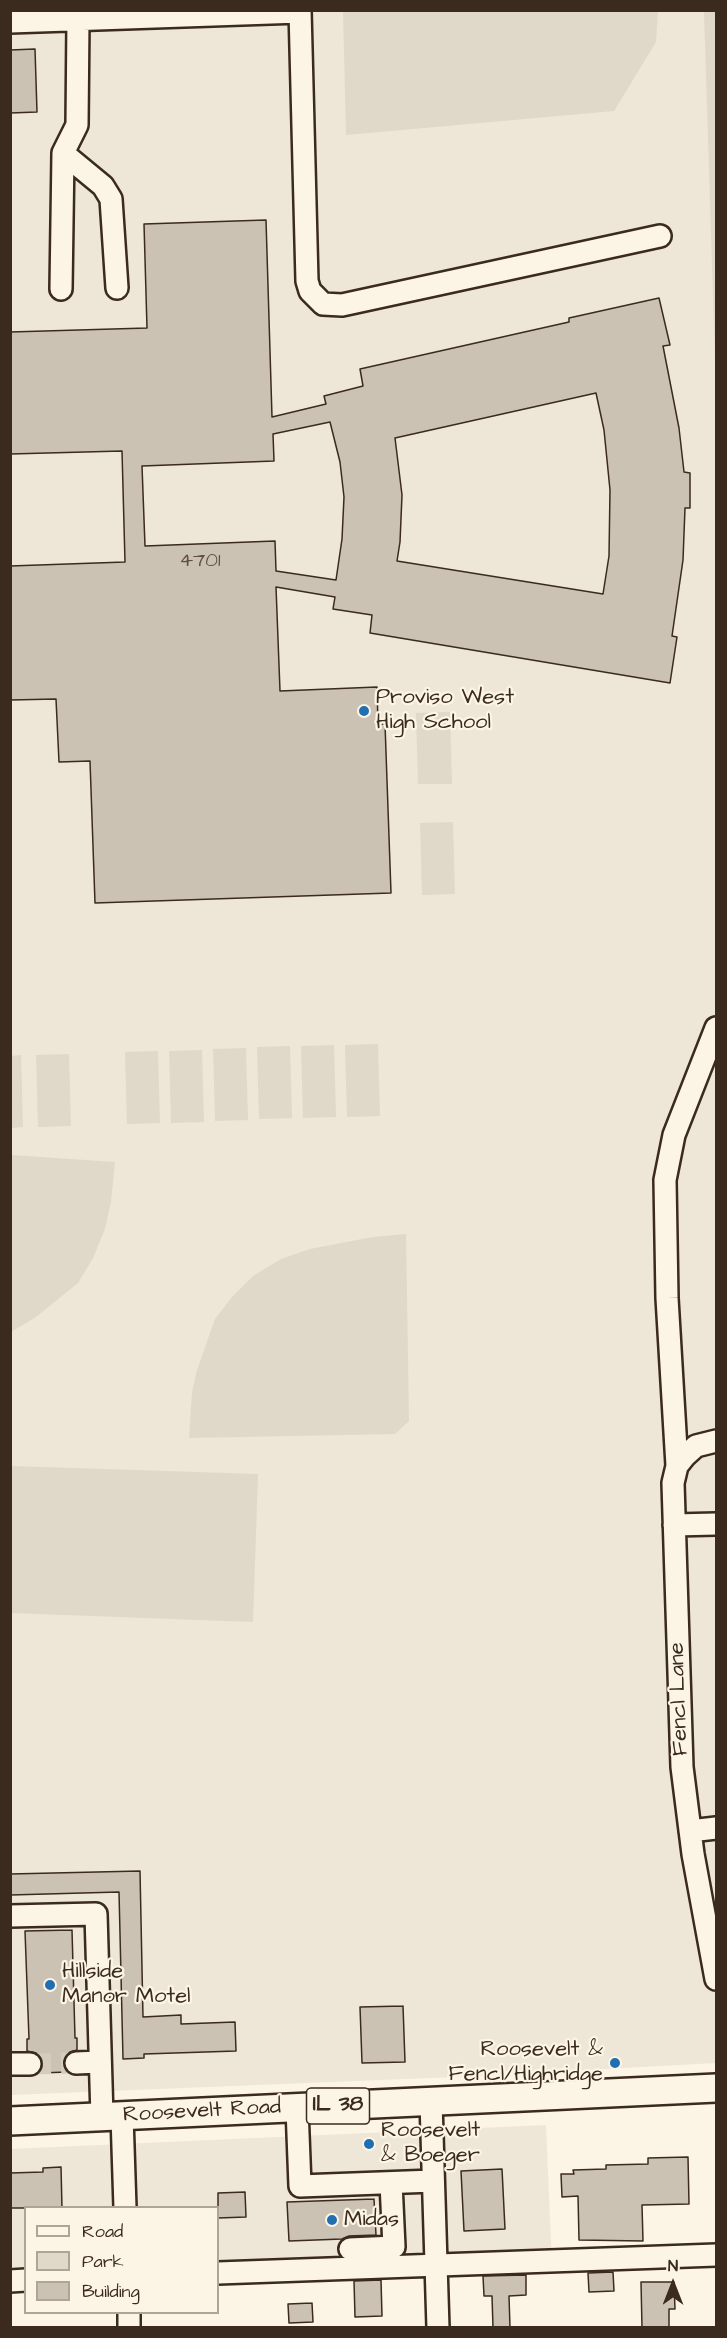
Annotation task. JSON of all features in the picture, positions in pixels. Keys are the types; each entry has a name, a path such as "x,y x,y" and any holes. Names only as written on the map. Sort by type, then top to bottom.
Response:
{"main road":[{"name":"Roosevelt Road","path":"10,2121 717,2088"}],"street":[{"path":"10,22 300,11 307,281 310,291 323,304 342,305 660,236"},
{"path":"61,289 63,153 77,124 78,20"},
{"path":"63,153 103,186 111,199 117,288"},
{"name":"Fencl Lane","path":"717,1028 674,1135 665,1180 667,1298 677,1467 673,1483 682,1767 690,1832 717,1979"},
{"path":"677,1467 696,1446 717,1441"},
{"path":"674,1525 717,1524"},
{"path":"690,1832 717,1827"},
{"path":"10,1916 96,1914 100,2062 112,2117 125,2206"},
{"path":"76,2063 100,2062"},
{"path":"431,2102 438,2328"},
{"path":"297,2108 300,2186 434,2181"},
{"path":"351,2249 394,2247 392,2183"},
{"path":"219,2273 717,2255"}],"shaded area":[{"name":"Proviso West High School","path":"10,11 716,11 716,2063 455,2077 11,2095"},
{"path":"546,2125 552,2265 219,2278 219,2206 24,2206 24,2285 11,2285 10,2149"}],"green space":[{"path":"343,10 658,11 656,42 614,111 346,135"},
{"path":"704,11 716,11 716,392"},
{"path":"450,712 452,784 418,784 416,713"},
{"path":"453,822 455,894 422,895 420,823"},
{"path":"378,1044 380,1116 347,1117 345,1045"},
{"path":"334,1045 336,1117 303,1118 301,1046"},
{"path":"290,1046 292,1118 259,1119 257,1047"},
{"path":"246,1048 248,1120 215,1121 213,1049"},
{"path":"202,1050 204,1122 171,1123 169,1051"},
{"path":"158,1051 160,1123 127,1124 125,1052"},
{"path":"69,1054 71,1126 38,1127 36,1055"},
{"path":"21,1055 23,1127 11,1128 11,1056"},
{"path":"11,1155 115,1162 111,1201 105,1229 93,1258 78,1283 36,1317 11,1332"},
{"path":"406,1234 409,1421 395,1434 189,1438 192,1392 197,1370 215,1319 232,1297 253,1276 281,1259 310,1249 373,1237"},
{"path":"11,1466 258,1474 253,1622 11,1613"}],"building":[{"path":"35,49 37,112 10,113 10,50"},
{"name":"Proviso West High School","path":"266,220 272,417 326,404 324,396 363,386 360,369 569,322 569,318 659,298 670,345 663,346 679,428 684,472 690,473 690,508 685,508 683,560 672,636 677,637 670,683 370,633 372,615 333,609 335,597 276,587 280,691 377,687 378,724 385,724 391,893 95,903 90,761 59,762 56,699 10,700 10,566 125,562 122,451 10,454 10,332 147,328 144,224","holes":["596,393 604,430 610,490 609,556 603,594 397,561 402,495 395,438","330,422 340,462 344,497 342,539 336,580 276,571 275,541 145,546 142,466 274,461 273,434"]},
{"name":"Hillside Manor Motel","path":"140,1871 143,2017 181,2015 181,2024 235,2022 236,2051 144,2054 144,2058 123,2059 119,1892 10,1895 10,1874"},
{"name":"Hillside Manor Motel","path":"72,1930 77,2050 70,2052 64,2058 63,2064 68,2072 39,2073 43,2065 41,2058 36,2053 27,2051 27,2039 29,2039 25,1931"},
{"path":"403,2006 405,2062 362,2063 360,2007"},
{"path":"688,2157 689,2204 642,2205 643,2241 579,2240 578,2196 562,2197 561,2174 574,2174 573,2170 606,2169 606,2165 648,2164 648,2158"},
{"path":"61,2167 62,2206 10,2208 10,2173 43,2172 43,2168"},
{"path":"502,2169 505,2229 464,2231 461,2171"},
{"path":"245,2192 246,2217 219,2218 218,2193"},
{"name":"Midas","path":"374,2199 376,2235 289,2241 287,2202"},
{"path":"613,2272 614,2291 589,2292 588,2273"},
{"path":"526,2275 526,2295 509,2296 510,2328 493,2328 492,2296 484,2296 483,2276"},
{"path":"381,2280 382,2316 355,2317 354,2281"},
{"path":"641,2282 674,2282 675,2309 669,2309 669,2328 642,2328"},
{"path":"312,2303 313,2322 289,2323 288,2304"}],"tunnel":[{"path":"30,2064 76,2063"}],"place":[{"name":"Proviso West High School","path":"364,711"},
{"name":"Hillside Manor Motel","path":"50,1985"},
{"name":"Roosevelt & Fencl/Highridge","path":"615,2063"},
{"name":"Roosevelt & Boeger","path":"369,2144"},
{"name":"Midas","path":"332,2220"}]}
